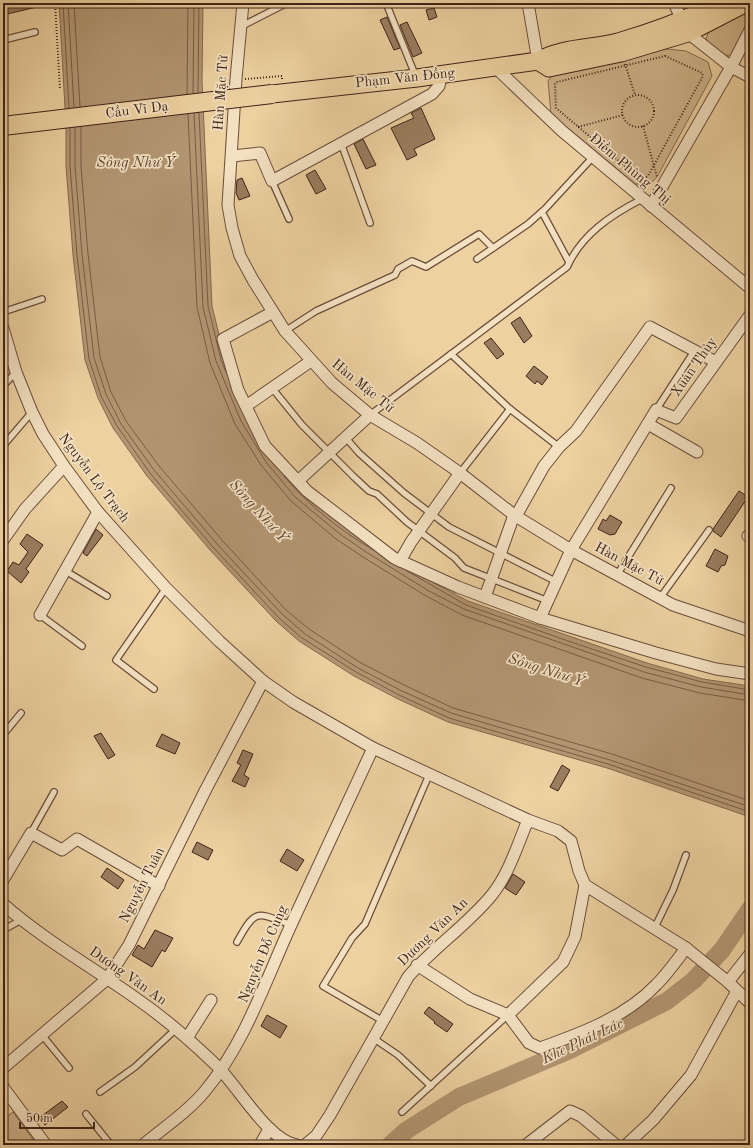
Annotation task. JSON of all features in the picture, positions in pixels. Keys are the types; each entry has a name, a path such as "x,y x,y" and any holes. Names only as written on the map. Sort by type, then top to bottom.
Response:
{"highway":[{"name":"Cầu Vĩ Dạ","path":"3,126 272,94"}],"main road":[{"name":"Phạm Văn Đồng","path":"272,94 417,78 538,61 550,54 617,42 684,27 719,3"},
{"name":"Phạm Văn Đồng","path":"538,61 549,68 623,58 684,27 746,3"}],"street":[{"name":"Hàn Mặc Tử","path":"243,3 236,79 228,205 232,228 240,256 272,312 286,332 332,383 370,415 417,443 460,473 515,515 571,550 673,605 750,631"},
{"path":"528,3 538,61"},
{"path":"674,3 684,27 732,67 750,77"},
{"path":"646,202 660,190 732,67 750,30"},
{"name":"Điềm Phùng Thị","path":"495,67 562,131 750,288"},
{"path":"232,156 260,153 272,181 432,94 439,86 441,75"},
{"path":"272,312 223,339 238,390 265,446 307,491 338,515 400,561 458,587 540,618 656,653 716,669 750,674"},
{"name":"Xuân Thủy","path":"656,410 676,418 750,315"},
{"path":"485,597 515,515 544,466 559,447 576,431 650,327 716,362"},
{"name":"Nguyễn Lộ Trạch","path":"3,328 16,372 32,412 43,434 64,466 98,512 166,588 219,641 263,681 293,702 373,748 528,820 558,831 571,841 579,871 585,885"},
{"path":"246,406 311,361"},
{"path":"540,618 571,550 656,410"},
{"path":"298,481 370,415"},
{"path":"648,424 697,452"},
{"path":"3,540 24,509 64,466"},
{"path":"400,561 418,531 460,473"},
{"path":"40,615 98,512"},
{"name":"Nguyễn Tuân","path":"3,1068 106,979 129,945 206,789 263,681"},
{"name":"Nguyễn Đỗ Cung","path":"143,1145 204,1093 221,1070 252,1015 291,924 373,748"},
{"name":"Dương Văn An","path":"305,1145 316,1136 330,1115 408,977 418,965 469,920 491,896 504,876 528,820"},
{"path":"3,880 31,833 62,850 78,839 159,886"},
{"path":"508,1015 563,962 575,937 585,885 655,927 686,948 724,979 750,1003"},
{"name":"Dương Văn An","path":"3,904 21,920 137,999 188,1038 221,1070 269,1129 289,1144 297,1145"},
{"path":"418,965 470,998 508,1015 529,1043 536,1048 540,1048 591,1029 613,1018 656,985 686,948"},
{"path":"724,979 750,954"},
{"path":"626,1145 653,1120 691,1075 738,992"},
{"path":"188,1038 211,1000"},
{"path":"3,1087 46,1145"},
{"path":"526,1145 570,1111 582,1116 616,1145"},
{"path":"260,1145 269,1129"}],"lane":[{"path":"242,26 287,3"},
{"path":"386,3 417,78"},
{"path":"3,40 35,32"},
{"path":"341,143 370,223"},
{"path":"477,259 542,212 592,157"},
{"path":"272,181 289,219"},
{"path":"370,415 567,267 575,251 588,236 624,208 646,202"},
{"path":"542,212 569,262"},
{"path":"286,332 316,311 395,275 398,270 412,261 426,267 479,234 493,248"},
{"path":"3,312 42,299"},
{"path":"656,410 695,350"},
{"path":"451,354 510,409 559,447"},
{"path":"3,386 16,372"},
{"path":"272,388 299,421 369,491 378,494 390,507 418,531 455,558 464,568 548,602"},
{"path":"460,473 510,409"},
{"path":"3,446 32,412"},
{"path":"346,438 359,453 404,493 449,527 557,582"},
{"path":"617,575 672,488"},
{"path":"660,598 710,530"},
{"path":"64,570 107,596"},
{"path":"154,690 116,660 166,588"},
{"path":"40,615 82,646"},
{"path":"3,735 21,713"},
{"path":"383,1021 323,986 352,938 365,924 429,775"},
{"path":"31,833 54,792"},
{"path":"655,927 673,890 686,855"},
{"path":"237,942 249,920 254,916 263,915 291,924"},
{"path":"3,930 21,920"},
{"path":"402,1112 508,1015"},
{"path":"100,1092 135,1067 177,1029"},
{"path":"42,1035 69,1068"},
{"path":"373,1038 398,1055 431,1086"},
{"path":"86,1114 111,1145"}],"path":[{"path":"55,3 60,89"},
{"path":"665,56 703,74 654,166 648,176 643,179 639,178 556,108 555,84 557,82 623,58 665,56"},
{"path":"623,58 635,95"},
{"path":"236,79 282,76"},
{"path":"635,95 645,97 650,100 654,109 652,120 643,126 629,123 623,114 626,100 635,95"},
{"path":"562,131 623,114"},
{"path":"643,126 660,190"}],"shaded area":[{"path":"741,12 749,21 733,56 724,55 714,49 706,39 709,30"},
{"path":"667,49 686,51 708,62 712,76 657,177 650,184 635,184 551,114 548,81 553,74 639,52"},
{"path":"13,1112 37,1145 3,1145 3,1119"}],"water":[{"name":"Sông Như Ý","path":"59,3 203,3 202,81 212,306 225,359 274,457 398,561 434,583 468,601 647,663 703,679 750,686 750,817 607,768 448,722 398,699 354,676 299,641 276,621 210,550 147,476 113,428 98,398 85,360 73,255 66,166 66,125"}],"building":[{"path":"3,3 40,3 41,6 3,15"},
{"path":"434,8 437,17 429,20 426,10"},
{"path":"387,17 400,48 394,50 380,20"},
{"path":"407,22 422,53 413,57 400,25"},
{"path":"421,108 435,139 414,149 417,155 407,160 391,128 414,118 411,113"},
{"path":"363,139 376,165 366,169 354,144"},
{"path":"315,170 326,189 316,194 306,175"},
{"path":"242,178 250,196 239,200 236,193 237,180"},
{"path":"520,317 532,336 524,343 511,323"},
{"path":"491,338 504,354 497,359 484,343"},
{"path":"534,366 548,377 542,385 537,381 535,384 526,376"},
{"path":"739,491 748,497 721,537 713,531 713,529"},
{"path":"610,515 622,522 615,534 610,535 598,529 603,519 606,521"},
{"path":"96,529 103,535 87,556 83,553"},
{"path":"27,534 43,545 26,569 29,572 21,583 7,571 13,562 19,565 28,552 20,544"},
{"path":"715,549 728,556 725,565 721,566 718,572 706,566"},
{"path":"101,733 115,755 108,759 94,736"},
{"path":"162,734 180,743 175,754 156,746"},
{"path":"243,750 253,754 244,775 249,778 245,787 232,781 241,765 237,763"},
{"path":"562,765 570,770 558,791 550,787"},
{"path":"197,842 213,850 208,860 192,852"},
{"path":"287,849 304,860 297,871 280,861"},
{"path":"107,868 124,880 118,889 101,877"},
{"path":"513,874 525,882 516,895 505,888"},
{"path":"155,930 173,938 165,952 162,950 152,967 132,955 138,945 144,949"},
{"path":"429,1007 453,1024 447,1032 434,1023 435,1022 424,1013"},
{"path":"267,1015 287,1026 280,1038 261,1026"},
{"path":"62,1101 68,1107 45,1125 39,1118"}],"waterway":[{"name":"Khe Phát Lác","path":"390,1145 407,1130 459,1097 570,1050 667,1001 694,980 722,950 750,909"}]}
